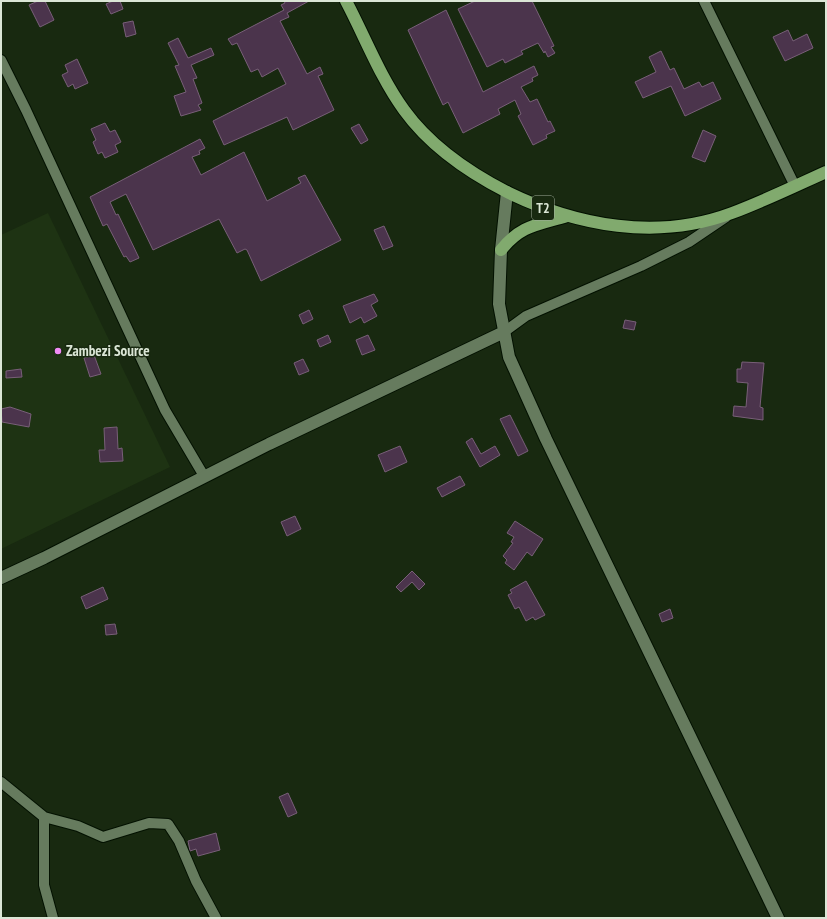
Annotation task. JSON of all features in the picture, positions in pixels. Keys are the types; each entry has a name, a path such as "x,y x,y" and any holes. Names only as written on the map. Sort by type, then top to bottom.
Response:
{"highway":[{"name":"T2","path":"346,1 386,81 404,111 429,139 482,179 532,204 593,223 626,228 692,223 731,213 826,172"},
{"path":"501,250 510,238 523,229 567,216"}],"main road":[{"path":"507,192 501,250 499,304 509,357 546,438 778,918"},
{"path":"1,578 44,558 204,476 504,332"}],"street":[{"path":"704,1 794,186"},
{"path":"1,60 165,410 204,476"},
{"path":"504,332 526,316 641,266 689,242 731,213"},
{"path":"1,782 44,817 78,826 103,837 149,823 168,824 179,841 196,881 216,918"},
{"path":"44,817 44,885 53,918"}],"shaded area":[{"name":"Zambezi Source","path":"48,213 170,467 1,549 1,235"}],"building":[{"path":"38,1 45,1 54,20 40,27 29,5"},
{"path":"113,1 120,1 123,9 111,14 106,4"},
{"path":"284,1 309,1 287,13 289,17 280,21 307,74 320,67 323,74 318,76 334,110 293,130 287,117 224,145 213,121 286,84 278,68 262,77 258,69 251,72 237,43 232,45 228,39 284,10 281,5 285,3"},
{"path":"475,1 532,1 554,46 551,47 555,53 548,57 538,43 521,51 523,54 505,63 503,59 487,67 458,9"},
{"path":"446,10 483,92 534,66 538,75 532,78 533,81 521,87 530,102 537,99 548,122 550,121 555,131 546,135 547,138 533,145 518,116 521,114 515,100 498,109 500,114 463,133 448,102 443,105 408,30"},
{"path":"133,21 136,34 126,37 123,23"},
{"path":"788,30 793,41 807,34 813,48 785,61 773,37"},
{"path":"178,38 188,58 211,48 214,55 191,65 197,78 193,79 202,103 198,105 201,110 181,116 174,96 186,92 175,66 179,65 168,43"},
{"path":"661,51 670,70 674,68 684,89 699,82 702,87 713,82 721,99 685,116 671,86 643,98 635,82 656,72 649,57"},
{"path":"77,59 88,83 75,89 73,84 68,87 62,75 68,72 65,65"},
{"path":"105,123 110,132 115,130 121,142 115,145 118,152 105,158 102,152 98,154 93,142 96,140 91,129"},
{"path":"359,124 368,140 361,144 351,128"},
{"path":"703,130 716,136 705,162 692,157"},
{"path":"200,139 205,148 199,151 200,154 192,157 201,175 244,152 267,201 301,183 298,178 305,175 341,240 261,281 247,250 245,249 237,253 219,219 153,250 126,194 110,202 116,215 118,214 139,258 130,262 126,256 124,257 107,224 103,226 90,197"},
{"path":"384,226 393,246 383,250 374,230"},
{"path":"374,294 378,301 371,305 377,316 364,323 361,317 350,323 343,306"},
{"path":"309,310 313,319 303,324 299,315"},
{"path":"625,320 636,322 634,330 623,328"},
{"path":"328,335 331,342 320,347 317,340"},
{"path":"368,335 375,350 362,355 356,340"},
{"path":"94,355 101,374 90,377 84,358"},
{"path":"303,359 309,371 299,375 294,363"},
{"path":"742,362 764,363 760,407 763,408 763,420 733,416 734,406 746,407 748,383 737,382 737,369 741,369"},
{"path":"21,369 22,377 6,378 6,371"},
{"path":"10,407 31,414 29,427 2,422 1,409"},
{"path":"510,415 528,451 518,456 500,419"},
{"path":"117,427 118,449 122,448 123,461 100,462 99,450 105,450 104,428"},
{"path":"472,438 481,454 495,446 500,455 480,467 466,442"},
{"path":"400,446 407,462 385,472 378,455"},
{"path":"460,476 465,485 442,497 437,488"},
{"path":"295,516 301,529 287,536 281,522"},
{"path":"515,521 543,539 532,556 527,552 514,570 505,563 507,560 503,556 513,543 511,542 514,537 507,533"},
{"path":"412,571 425,584 419,590 412,582 401,592 396,587"},
{"path":"526,581 545,615 535,620 533,617 526,621 519,607 515,609 508,595 512,593 510,590"},
{"path":"103,587 108,599 86,609 81,597"},
{"path":"670,609 673,618 662,622 659,614"},
{"path":"115,624 117,634 106,635 105,625"},
{"path":"288,793 297,813 288,817 279,797"},
{"path":"216,833 220,850 198,856 196,849 190,851 188,841"}],"place":[{"name":"Zambezi Source","path":"58,351"}]}
